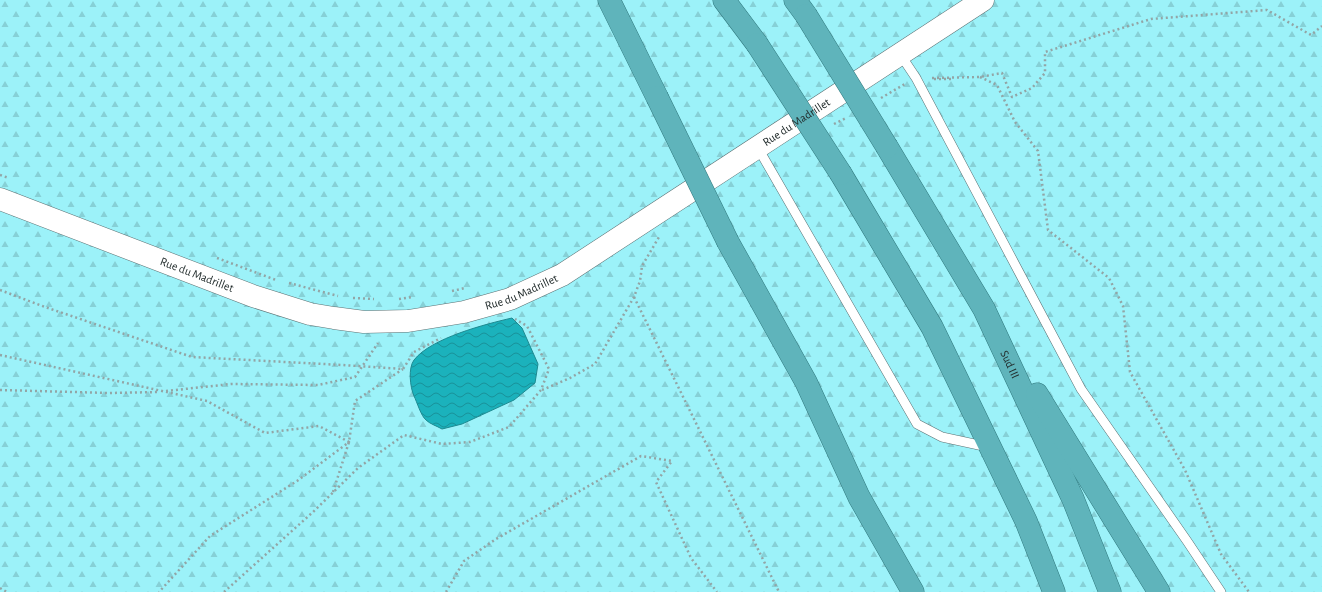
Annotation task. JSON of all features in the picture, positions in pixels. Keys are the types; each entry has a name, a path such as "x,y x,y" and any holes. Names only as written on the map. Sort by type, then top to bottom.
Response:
{"highway":[{"path":"609,0 728,242 806,382 859,497 913,592"},
{"path":"724,0 757,44 841,174 932,327 992,448 1026,521 1054,592"},
{"name":"Sud III","path":"800,7 887,147 984,309 1073,499 1110,592"},
{"path":"984,309 1159,592"}],"street":[{"name":"Rue du Madrillet","path":"0,199 253,296 310,314 364,322 408,321 457,313 510,300 562,275 983,0"}],"lane":[{"path":"900,54 916,78 1081,389 1187,540 1221,592"},
{"path":"758,148 917,424 942,437 992,448"}],"path":[{"path":"916,78 941,80 980,77 996,85 1015,122 1038,151 1048,230 1109,278 1122,306 1130,372 1184,470 1221,554 1249,592"},
{"path":"0,175 15,180"},
{"path":"541,390 570,378 595,364 634,298 640,281 642,266 661,233"},
{"path":"214,256 280,281"},
{"path":"286,283 344,296"},
{"path":"451,291 469,287"},
{"path":"349,297 380,299"},
{"path":"393,299 417,297"},
{"path":"634,298 779,592"},
{"path":"224,592 358,468 404,435 442,444 470,442 509,427 541,390 549,369 527,326 514,318"},
{"path":"0,355 207,401 265,433 318,426 349,442"},
{"path":"0,390 109,394 164,392 231,384 318,385 355,377 363,366"},
{"path":"333,492 349,442 355,401 403,369"},
{"path":"159,592 210,536 296,480 349,442"},
{"path":"446,592 464,561 496,539 641,456 672,461 656,482 691,558 717,592"},
{"path":"0,588 6,592"}],"green space":[{"path":"0,0 1322,0 1322,592 0,592"}],"water":[{"path":"512,318 522,328 538,364 535,383 514,400 462,424 442,429 424,418 411,388 410,373 414,360 422,352 433,345 460,333"}]}
